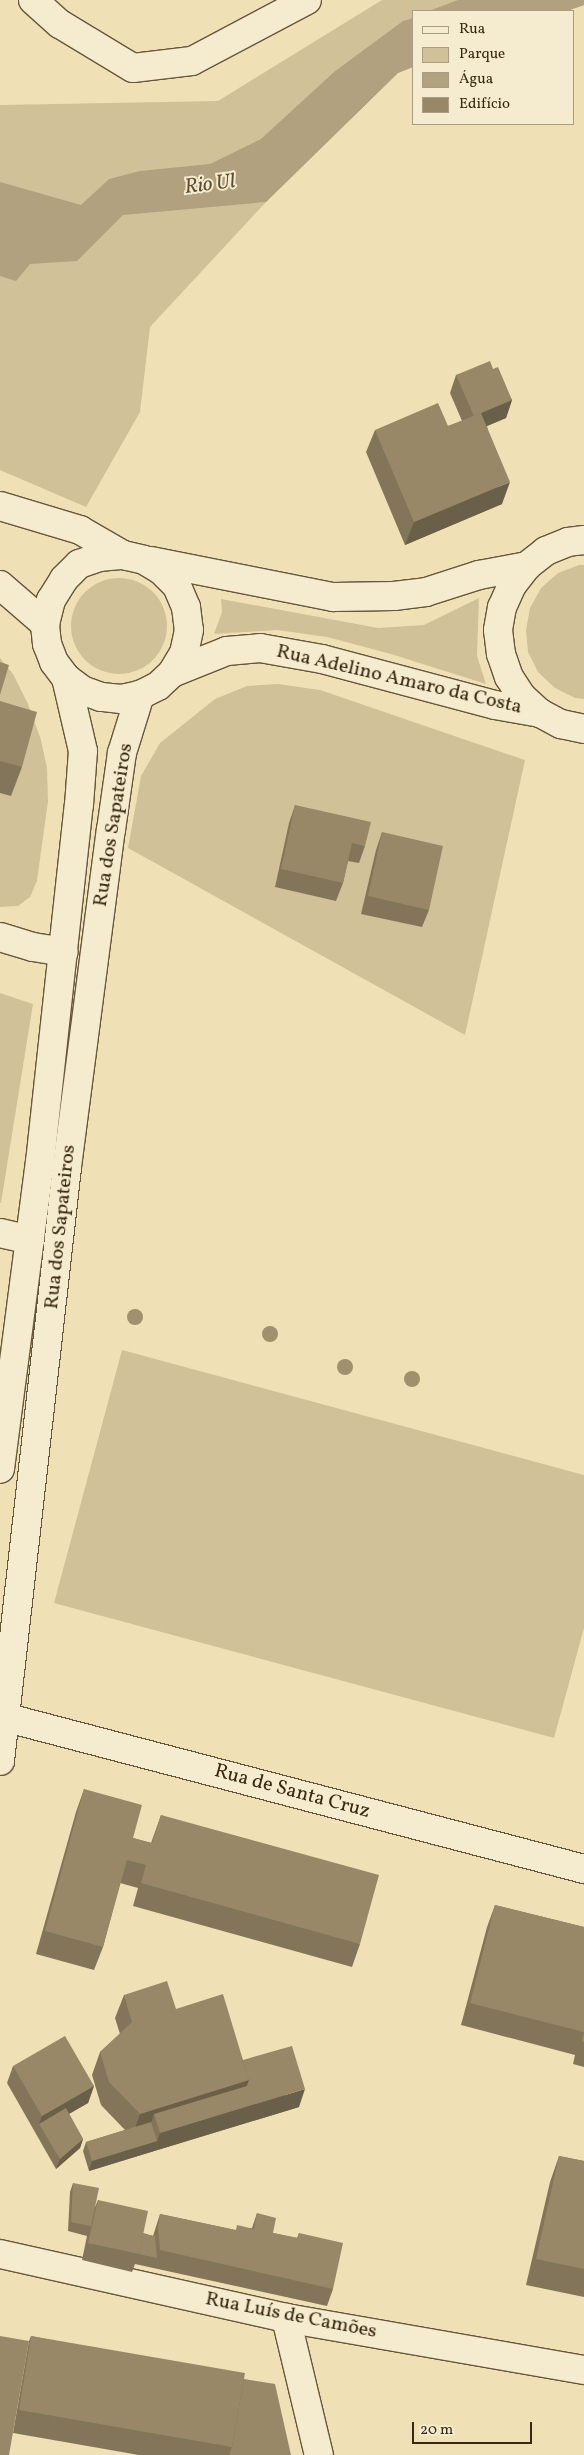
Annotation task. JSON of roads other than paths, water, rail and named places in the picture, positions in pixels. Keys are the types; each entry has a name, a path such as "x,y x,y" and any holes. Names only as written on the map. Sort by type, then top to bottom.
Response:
{"street":[{"path":"34,0 60,24 133,68 192,61 307,0"},
{"name":"Rua Adelino Amaro da Costa","path":"0,506 80,530 134,557 162,571 177,586 186,607 189,630 184,653 172,673 158,686 140,695 121,699 101,698 82,690 66,678 54,662 47,644 45,624 51,600 64,579 79,564 99,557 134,557 333,597 394,596 426,592 479,575 527,566"},
{"name":"Rua Adelino Amaro da Costa","path":"584,540 568,542 546,551 527,566 509,592 502,607 498,630 501,654 509,677 522,697 540,713 561,724 584,729"},
{"path":"0,586 45,624"},
{"name":"Rua Adelino Amaro da Costa","path":"172,673 227,651 260,648 322,659 495,705 540,713"},
{"name":"Rua dos Sapateiros","path":"0,1469 30,1240 64,952 83,751 66,678"},
{"name":"Rua dos Sapateiros","path":"0,1761 3,1716 67,1167 111,830 122,754 140,695"},
{"path":"0,937 33,947 64,952"},
{"path":"0,1233 30,1240"},
{"name":"Rua de Santa Cruz","path":"3,1716 584,1869"},
{"name":"Rua Luís de Camões","path":"0,2254 286,2318 584,2370"},
{"path":"286,2318 320,2455"}],"water":[{"path":"458,0 584,0 584,5 570,10 432,10"},
{"name":"Rio Ul","path":"412,18 412,67 398,73 266,202 123,215 77,261 30,264 16,281 0,276 0,182 81,205 109,179 140,171 210,164 261,139 334,72 403,21"}]}
